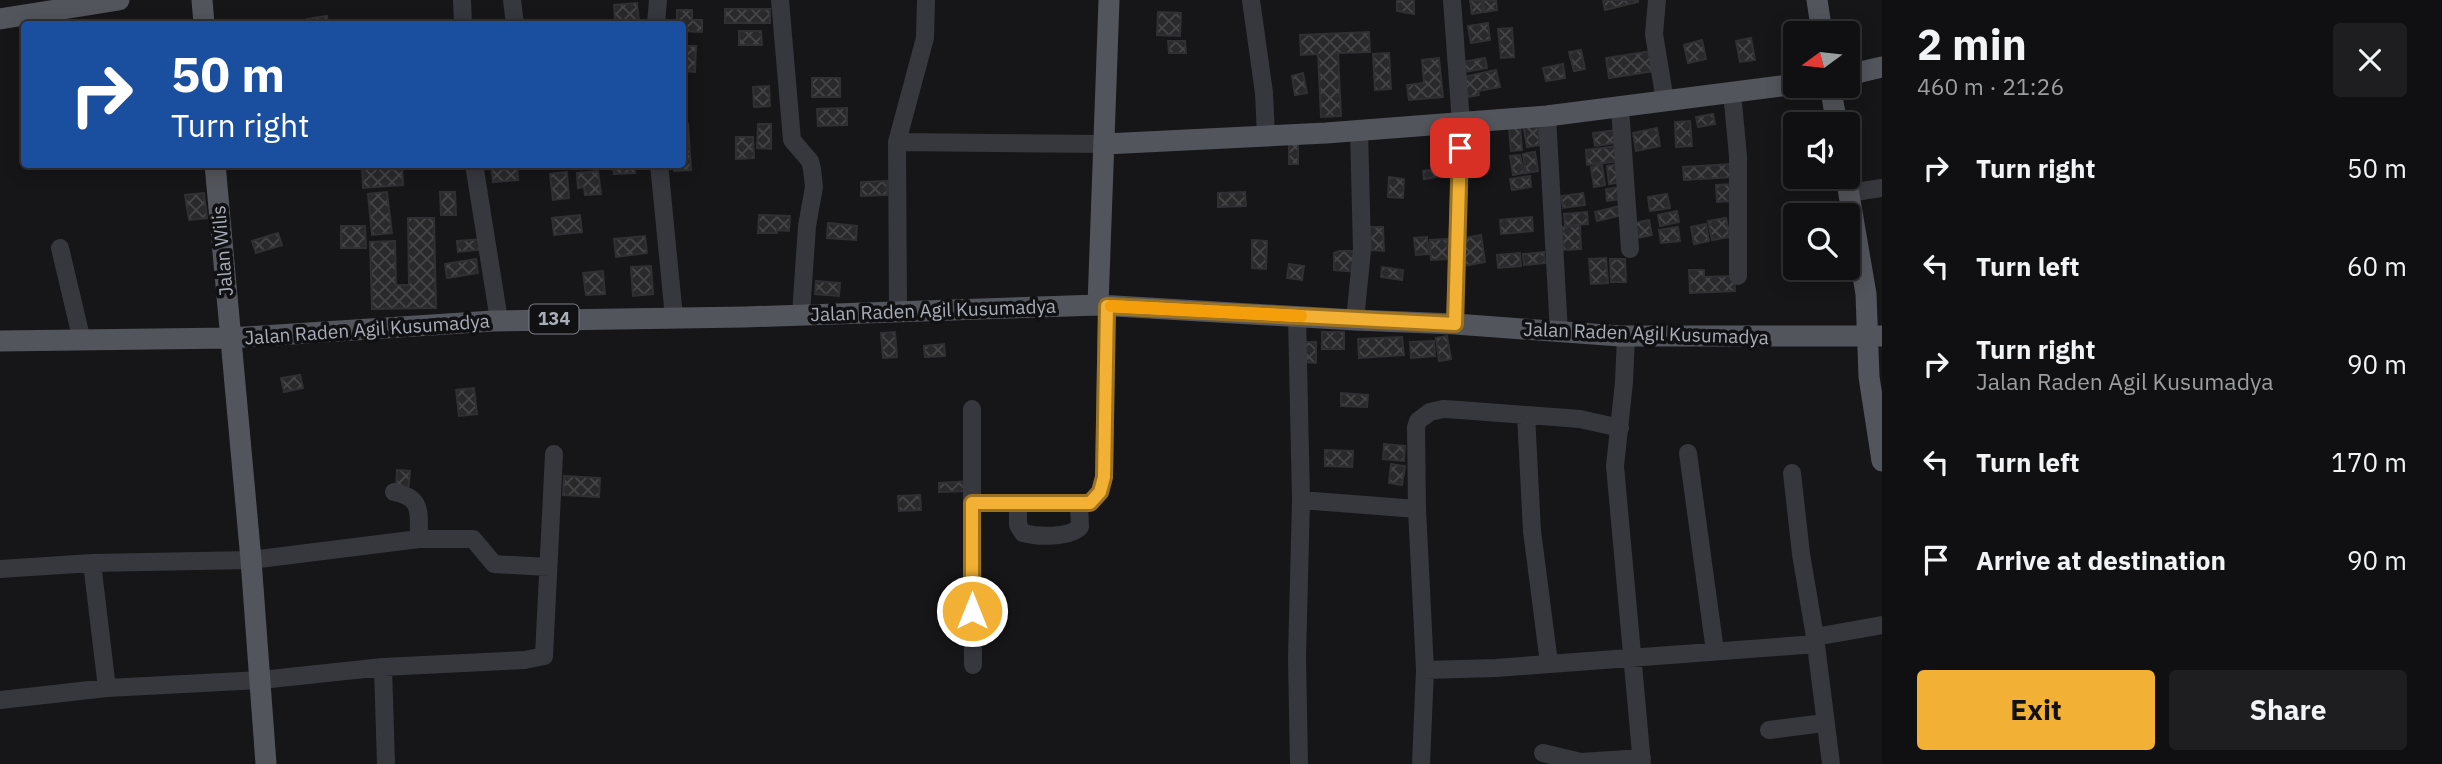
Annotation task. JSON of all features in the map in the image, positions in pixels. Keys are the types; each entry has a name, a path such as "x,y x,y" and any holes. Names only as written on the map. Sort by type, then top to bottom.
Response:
{"main road":[{"path":"0,19 119,0"},
{"path":"202,0 204,21"},
{"path":"1103,306 1109,0"},
{"path":"1817,0 1820,21"},
{"path":"1860,72 1882,66"},
{"path":"1105,144 1266,136 1547,116 1783,86"},
{"name":"Jalan Wilis","path":"215,168 251,560 266,764"},
{"path":"1848,189 1874,336 1869,377 1882,461"},
{"name":"Jalan Raden Agil Kusumadya","path":"0,341 229,338 499,320 1103,306 1455,324 1626,336 1874,336"}],"street":[{"path":"461,0 463,21"},
{"path":"512,0 515,21"},
{"path":"656,21 658,0"},
{"path":"780,0 792,140 810,161 814,187 807,226 801,314"},
{"path":"898,312 897,142 925,38 926,0"},
{"path":"1251,0 1264,93 1266,136"},
{"path":"1452,0 1461,123 1455,324"},
{"path":"1657,0 1654,34 1665,102"},
{"path":"1732,92 1738,156 1738,276"},
{"path":"1620,108 1630,249"},
{"path":"1547,116 1559,333"},
{"path":"1355,320 1362,250 1359,130"},
{"path":"897,142 1105,144"},
{"path":"475,168 499,320"},
{"path":"659,168 674,317"},
{"path":"1860,186 1882,188"},
{"path":"60,247 82,341"},
{"path":"972,503 1090,503 1096,498 1104,477 1103,306"},
{"path":"1297,316 1301,500 1297,658 1299,764"},
{"path":"1543,753 1581,762 1642,761 1615,466 1626,336"},
{"path":"972,409 973,665"},
{"path":"1421,764 1425,670 1416,509 1418,421 1423,415 1443,409 1580,419 1620,428"},
{"path":"1527,415 1532,531 1549,663"},
{"path":"1688,453 1715,651"},
{"path":"0,700 107,688 261,680 383,667 525,660 544,656 554,454"},
{"path":"1792,473 1801,554 1816,640 1830,764"},
{"path":"394,492 409,495 415,500 419,539"},
{"path":"1301,500 1416,509"},
{"path":"1018,504 1018,525 1023,533 1055,534 1072,533 1080,527 1079,503"},
{"path":"0,569 92,563 251,560 419,539 473,539 494,564 548,567"},
{"path":"92,563 107,688"},
{"path":"1425,670 1496,668 1715,651 1816,640 1882,625"},
{"path":"383,667 386,764"},
{"path":"1769,730 1824,723"}],"building":[{"path":"1397,0 1414,0 1414,14 1397,11"},
{"path":"1470,0 1481,0 1483,12 1472,14"},
{"path":"1483,0 1496,0 1497,10 1485,12"},
{"path":"1603,0 1638,0 1638,2 1605,10"},
{"path":"637,3 639,21 615,21 614,5"},
{"path":"725,9 770,9 770,23 725,23"},
{"path":"677,10 692,10 692,20 702,20 702,32 686,31 686,21 677,21"},
{"path":"1158,12 1181,13 1180,36 1157,35"},
{"path":"327,16 328,21 307,21"},
{"path":"1488,23 1490,40 1471,43 1468,26"},
{"path":"1512,28 1514,57 1501,58 1498,29"},
{"path":"739,31 761,31 762,45 739,45"},
{"path":"1369,32 1370,52 1338,53 1341,116 1321,117 1318,54 1301,55 1300,35"},
{"path":"1751,38 1755,60 1740,62 1736,41"},
{"path":"1702,40 1706,59 1688,63 1684,45"},
{"path":"1168,41 1185,41 1186,53 1169,53"},
{"path":"686,46 696,46 695,72 686,71"},
{"path":"1581,50 1585,69 1574,71 1569,52"},
{"path":"1652,51 1655,71 1609,78 1606,58"},
{"path":"1389,53 1391,89 1375,90 1373,54"},
{"path":"1439,58 1443,97 1409,100 1407,85 1424,83 1422,60"},
{"path":"1485,58 1487,68 1464,72 1462,62"},
{"path":"1563,64 1565,78 1546,81 1543,68"},
{"path":"1496,70 1500,87 1478,91 1479,95 1463,98 1459,78"},
{"path":"1303,73 1307,93 1295,95 1292,76"},
{"path":"812,78 840,78 840,97 812,97"},
{"path":"769,86 770,106 754,107 753,87"},
{"path":"847,108 847,125 818,126 817,109"},
{"path":"1713,114 1715,124 1698,127 1696,117"},
{"path":"1690,121 1692,146 1676,147 1675,122"},
{"path":"1537,122 1540,145 1527,147 1523,124"},
{"path":"686,124 691,170 674,171 674,168 686,168"},
{"path":"758,124 771,124 771,149 757,148"},
{"path":"1509,127 1520,127 1522,150 1511,151"},
{"path":"1657,128 1660,146 1636,151 1633,133"},
{"path":"1615,130 1617,143 1595,146 1593,133"},
{"path":"736,137 753,137 754,158 736,159"},
{"path":"1289,141 1298,141 1298,164 1289,164"},
{"path":"1618,146 1619,161 1587,165 1586,150"},
{"path":"1535,152 1538,171 1526,173 1523,154"},
{"path":"1520,155 1524,173 1513,175 1510,156"},
{"path":"1619,164 1622,182 1609,184 1607,166"},
{"path":"1732,164 1733,177 1684,180 1683,167"},
{"path":"1602,165 1605,185 1594,187 1591,167"},
{"path":"362,168 402,168 403,185 363,188"},
{"path":"491,168 517,168 518,180 493,182"},
{"path":"613,168 634,168 635,173 614,174"},
{"path":"1442,168 1443,176 1424,179 1423,171"},
{"path":"598,171 601,194 585,195 584,187 578,188 577,173"},
{"path":"567,172 569,198 553,200 550,174"},
{"path":"1530,176 1531,187 1512,190 1510,179"},
{"path":"1389,177 1404,179 1403,198 1388,197"},
{"path":"887,181 887,195 861,196 861,182"},
{"path":"1733,184 1734,201 1717,202 1716,185"},
{"path":"1622,187 1623,199 1607,201 1606,189"},
{"path":"387,192 392,233 372,235 368,194"},
{"path":"440,192 455,192 456,215 441,215"},
{"path":"1245,192 1246,206 1218,207 1218,193"},
{"path":"204,193 207,218 189,220 185,195"},
{"path":"1583,193 1585,205 1563,208 1561,196"},
{"path":"1667,194 1670,208 1650,211 1648,197"},
{"path":"1624,205 1626,214 1597,221 1595,212"},
{"path":"1677,211 1679,222 1660,226 1658,215"},
{"path":"1587,212 1588,224 1565,226 1564,214"},
{"path":"580,215 582,232 554,235 552,218"},
{"path":"759,215 790,216 789,231 758,233"},
{"path":"1532,217 1533,231 1501,234 1500,220"},
{"path":"408,218 434,218 436,308 372,309 370,242 395,241 396,285 409,285"},
{"path":"1726,218 1730,237 1712,240 1708,221"},
{"path":"1649,220 1652,235 1637,238 1634,223"},
{"path":"828,223 857,226 856,240 827,238"},
{"path":"1706,224 1709,241 1694,244 1691,227"},
{"path":"341,226 365,226 366,248 341,248"},
{"path":"1580,226 1581,249 1563,250 1562,227"},
{"path":"1370,227 1383,227 1384,251 1371,250"},
{"path":"1678,227 1680,241 1661,243 1659,230"},
{"path":"278,233 282,245 256,253 252,241"},
{"path":"1481,235 1485,262 1464,266 1460,239"},
{"path":"645,236 647,253 616,257 614,239"},
{"path":"1427,237 1429,254 1416,255 1414,238"},
{"path":"483,239 484,249 458,252 457,241"},
{"path":"1447,239 1448,259 1431,260 1430,240"},
{"path":"1252,240 1267,241 1266,269 1252,268"},
{"path":"1358,251 1358,272 1334,270 1334,253"},
{"path":"1544,252 1545,263 1524,265 1523,254"},
{"path":"1520,253 1521,266 1498,268 1497,255"},
{"path":"1606,258 1608,283 1591,284 1589,259"},
{"path":"476,259 478,273 447,278 445,264"},
{"path":"1610,259 1625,259 1626,282 1611,282"},
{"path":"1289,264 1304,266 1302,280 1287,278"},
{"path":"651,266 653,294 633,296 631,267"},
{"path":"1382,267 1403,270 1402,280 1381,277"},
{"path":"1689,270 1704,270 1704,277 1734,276 1735,291 1690,293"},
{"path":"603,271 605,294 586,295 583,273"},
{"path":"816,281 840,283 839,296 815,294"},
{"path":"895,332 897,357 883,358 881,333"},
{"path":"1322,332 1344,332 1344,349 1322,349"},
{"path":"1447,336 1451,359 1439,361 1436,338"},
{"path":"1402,337 1404,355 1359,358 1358,339"},
{"path":"1434,341 1435,356 1411,358 1410,342"},
{"path":"1305,342 1316,342 1316,363 1305,362"},
{"path":"944,344 945,356 925,357 924,346"},
{"path":"300,375 303,388 284,392 281,378"},
{"path":"474,388 477,414 459,416 456,390"},
{"path":"1341,393 1368,395 1367,407 1341,406"},
{"path":"1384,444 1405,446 1404,461 1383,459"},
{"path":"1325,450 1353,451 1352,467 1325,466"},
{"path":"1391,464 1405,466 1402,485 1389,483"},
{"path":"397,470 410,471 408,492 396,491"},
{"path":"564,476 600,478 599,497 563,495"},
{"path":"969,481 970,491 939,492 939,483"},
{"path":"920,495 921,510 899,511 898,496"}],"slow traffic":[{"path":"1111,306 1301,316"}],"route":[{"path":"972,611 972,503 1090,503 1100,492 1104,477 1107,306 1455,324 1460,148"}]}
